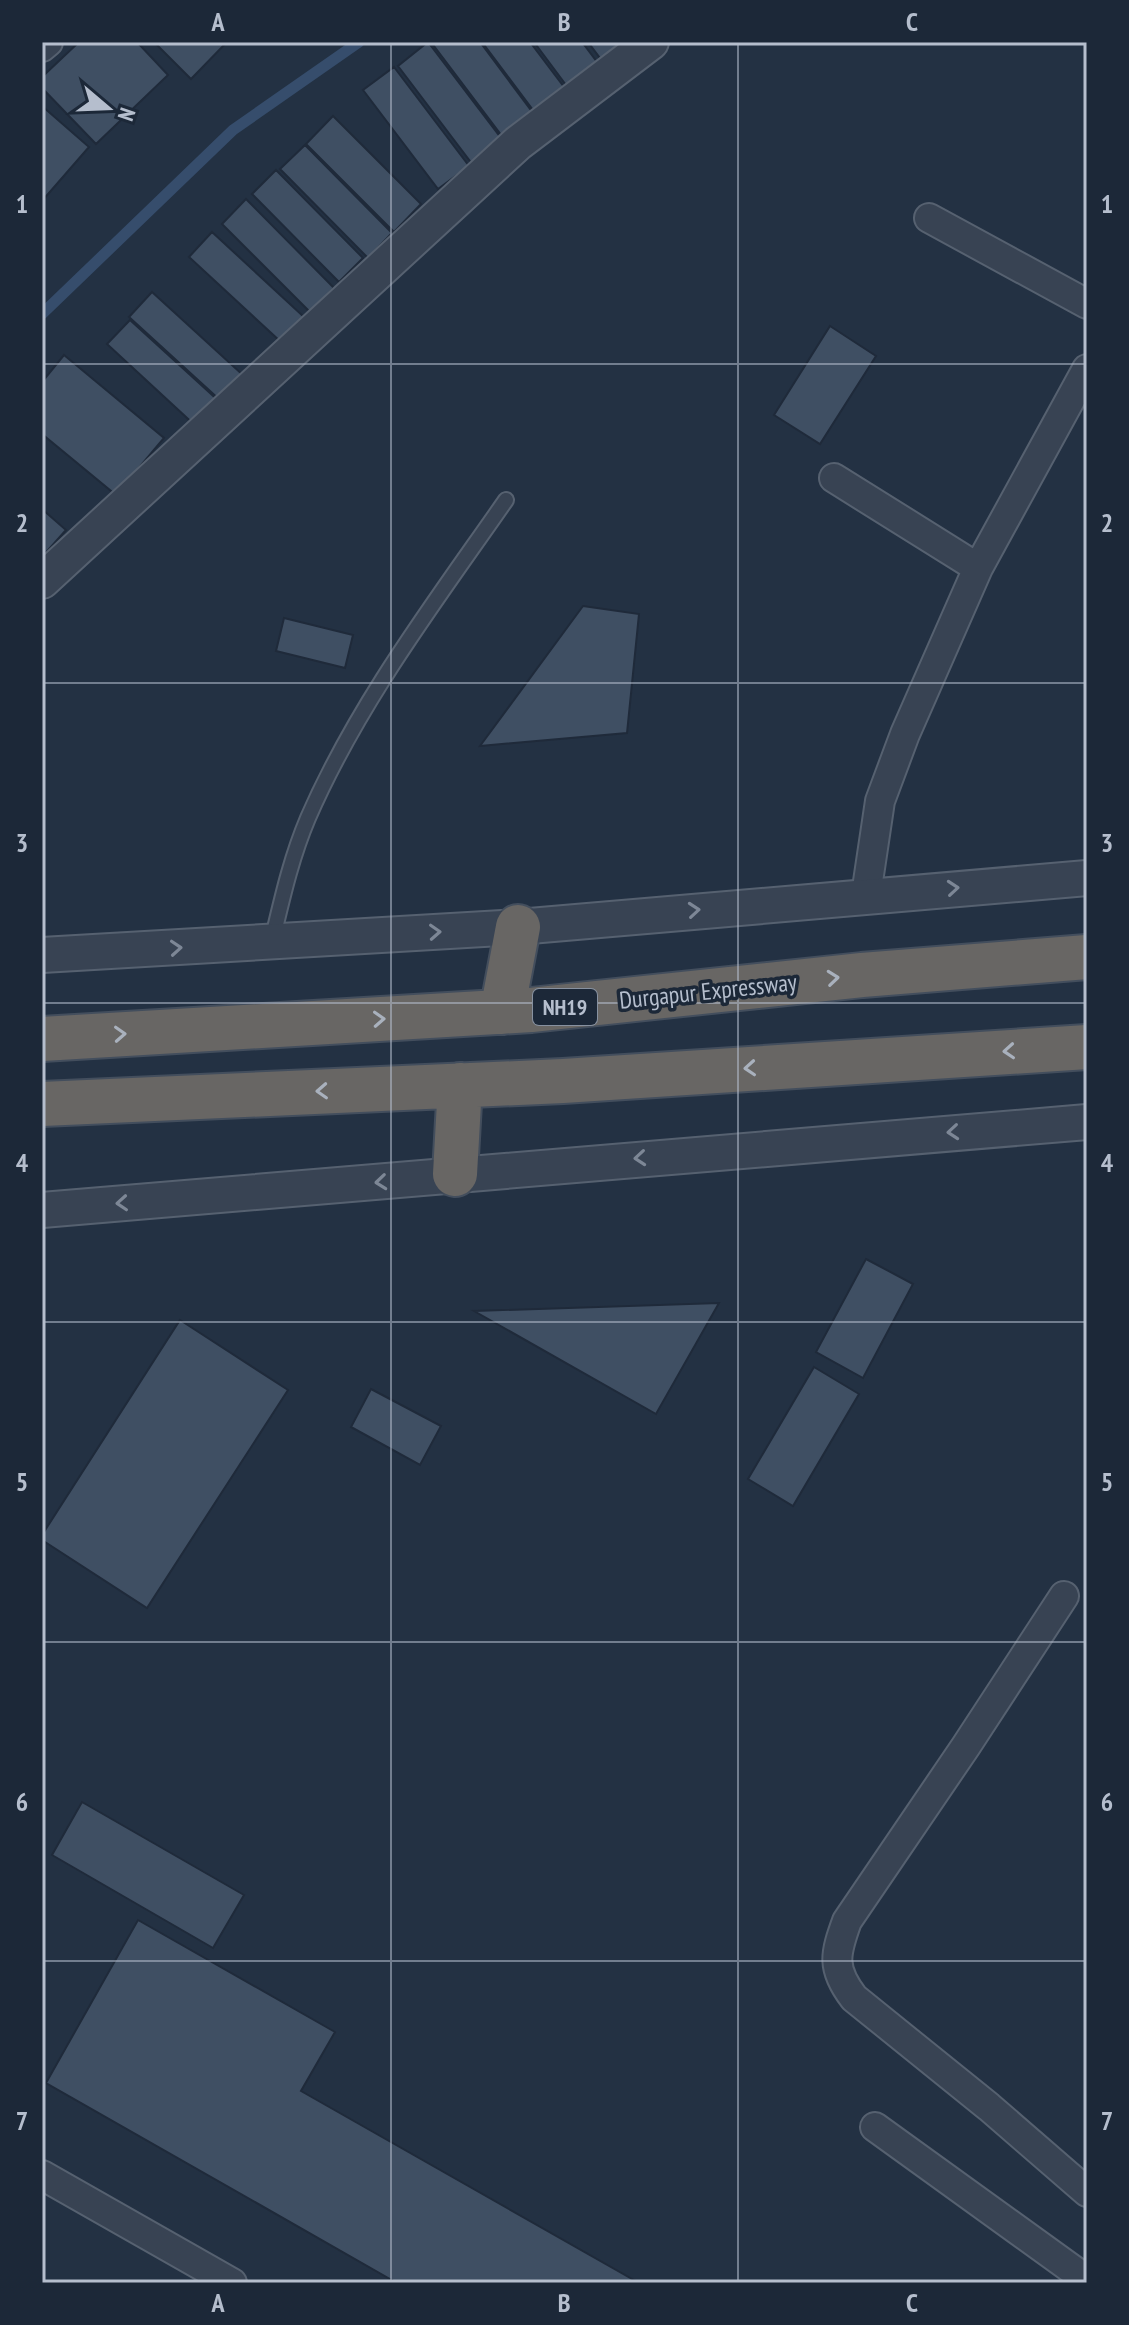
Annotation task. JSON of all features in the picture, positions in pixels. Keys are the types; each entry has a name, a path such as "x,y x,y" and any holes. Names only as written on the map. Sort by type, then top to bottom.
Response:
{"highway":[{"path":"502,1012 518,927"},
{"name":"Durgapur Expressway","path":"42,1039 502,1012 862,975 1087,957"},
{"path":"42,1104 460,1085 1087,1047"},
{"path":"455,1174 460,1085"}],"street":[{"path":"42,47 48,42"},
{"path":"42,581 518,143 651,42"},
{"path":"929,218 1087,304"},
{"path":"866,895 880,801 905,734 978,568 1087,369"},
{"path":"834,478 978,568"},
{"path":"42,955 518,927 1087,878"},
{"path":"42,1210 1087,1122"},
{"path":"1064,1596 847,1921 836,1951 840,1976 854,1998 989,2107 1087,2192"},
{"path":"875,2127 1087,2280"},
{"path":"42,2175 232,2283"}],"lane":[{"path":"271,942 292,860 326,782 386,674 506,500"}],"building":[{"path":"79,42 137,42 168,75 96,144 42,88 42,77"},
{"path":"154,42 227,42 191,79"},
{"path":"428,42 504,142 473,165 398,66"},
{"path":"431,42 480,42 536,117 505,140"},
{"path":"482,42 530,42 567,91 536,114"},
{"path":"534,42 582,42 600,66 569,89"},
{"path":"588,42 630,42 603,62"},
{"path":"394,67 469,166 438,189 363,90"},
{"path":"42,106 89,147 42,201"},
{"path":"333,116 421,204 394,232 306,144"},
{"path":"305,145 392,233 368,258 280,169"},
{"path":"276,170 363,258 339,282 252,194"},
{"path":"246,199 334,288 310,312 222,224"},
{"path":"212,232 304,317 281,342 189,257"},
{"path":"152,292 244,376 221,401 129,317"},
{"path":"130,320 222,404 199,429 107,344"},
{"path":"830,326 876,356 820,444 774,415"},
{"path":"64,355 164,438 116,495 42,434 42,382"},
{"path":"42,509 66,530 42,557"},
{"path":"583,606 639,614 627,733 480,746"},
{"path":"284,618 353,635 345,668 276,651"},
{"path":"866,1259 913,1284 863,1378 816,1352"},
{"path":"719,1303 656,1414 474,1311"},
{"path":"180,1320 288,1390 147,1608 42,1540 42,1535"},
{"path":"814,1367 859,1394 793,1506 748,1479"},
{"path":"371,1389 441,1426 420,1465 351,1427"},
{"path":"82,1802 244,1895 213,1948 52,1855"},
{"path":"138,1920 335,2032 301,2091 639,2283 397,2283 46,2083"}],"waterway":[{"path":"42,314 233,130 359,42"}]}
